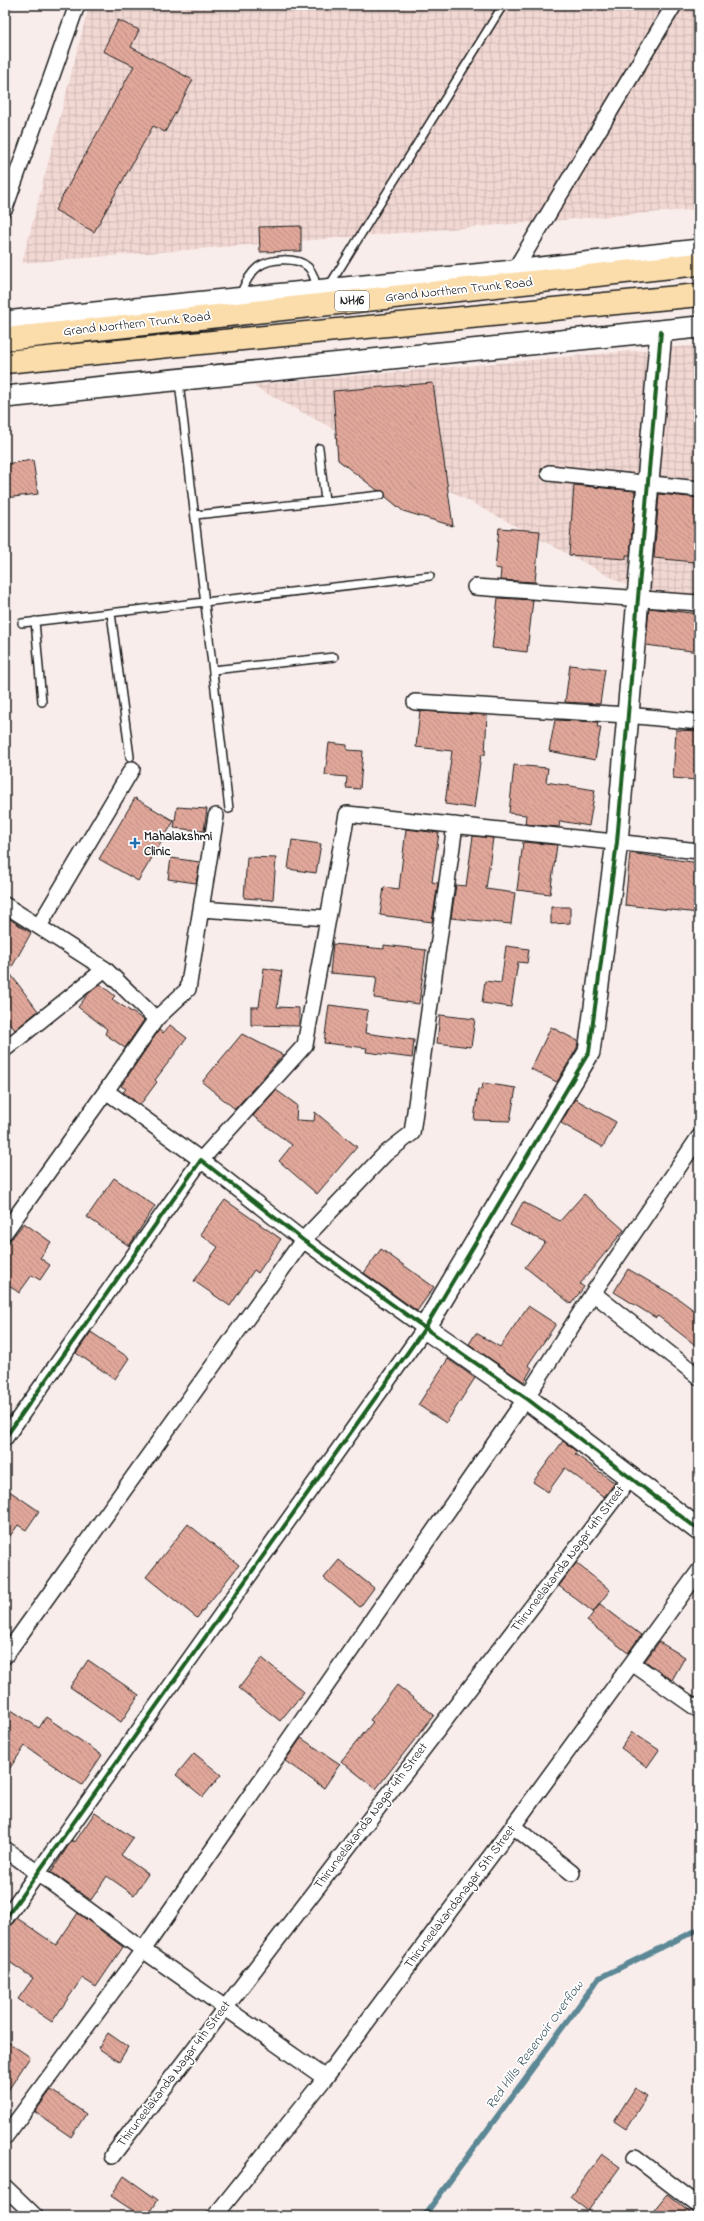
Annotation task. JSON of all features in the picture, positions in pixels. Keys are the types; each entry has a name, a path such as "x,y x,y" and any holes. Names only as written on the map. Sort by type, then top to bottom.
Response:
{"highway":[{"name":"Grand Northern Trunk Road","path":"5,338 699,264"},
{"name":"Grand Northern Trunk Road","path":"5,362 699,295"}],"street":[{"path":"5,208 77,5"},
{"path":"514,271 674,5"},
{"path":"5,322 514,271 699,250"},
{"path":"5,397 699,327"},
{"path":"5,1919 425,1328 589,1052 616,842 661,331"},
{"path":"549,473 699,490"},
{"path":"475,588 699,603"},
{"path":"415,702 628,715 699,722"},
{"path":"39,926 131,763"},
{"path":"5,1232 106,1091 156,1018 188,989 201,909 222,812"},
{"path":"5,1438 201,1160 305,1045 347,814 699,851"},
{"path":"5,1656 303,1240 385,1154 412,1133 455,825"},
{"path":"5,905 105,969 156,1018"},
{"path":"201,909 328,918"},
{"path":"8,1041 105,969"},
{"path":"106,1091 201,1160 303,1240 425,1328 526,1398 699,1530"},
{"path":"5,2137 143,1950 526,1398 593,1293 699,1137"},
{"path":"593,1293 699,1377"},
{"name":"Thiruneelakanda Nagar 4th Street","path":"112,2156 631,1477"},
{"name":"Thiruneelakandanagar 5th Street","path":"215,2216 325,2078 513,1826 699,1572"},
{"path":"632,1663 699,1710"},
{"path":"513,1826 572,1873"},
{"path":"5,1849 143,1950 226,2006 325,2078"},
{"path":"635,2157 699,2206"},
{"path":"5,2187 35,2216"}],"lane":[{"path":"238,299 251,274 259,266 269,261 291,261 307,266 322,290 503,5"},
{"path":"179,379 213,670 222,812"},
{"path":"319,448 325,501"},
{"path":"195,515 381,495"},
{"path":"22,623 430,576"},
{"path":"111,613 131,763"},
{"path":"35,621 42,702"},
{"path":"213,670 334,657"}],"shaded area":[{"path":"89,5 699,5 699,209 22,263"},
{"path":"699,345 699,624 251,385"}],"building":[{"path":"118,20 139,30 131,47 193,80 165,132 153,126 94,232 55,210 134,66 103,51"},
{"path":"301,226 301,251 260,252 259,227"},
{"path":"433,383 453,526 403,511 386,497 383,491 377,490 338,460 333,391"},
{"path":"33,460 38,494 5,498 5,464"},
{"path":"574,485 635,491 630,555 626,555 626,559 569,555"},
{"path":"659,494 699,498 694,562 654,558"},
{"path":"499,528 540,531 535,582 500,580 501,569 495,568"},
{"path":"498,598 533,600 527,652 492,648"},
{"path":"649,608 699,614 699,652 646,645"},
{"path":"570,665 605,669 600,704 565,702"},
{"path":"420,711 487,715 485,755 481,755 474,808 445,804 452,751 416,747"},
{"path":"555,720 598,722 597,727 601,727 595,760 549,751"},
{"path":"676,730 699,731 696,780 673,778"},
{"path":"329,743 347,745 347,750 363,751 360,789 346,788 347,777 325,775"},
{"path":"514,765 548,768 546,782 595,790 589,826 560,821 559,827 525,824 526,815 509,813"},
{"path":"135,798 174,821 138,881 99,859"},
{"path":"177,807 207,809 204,831 174,828"},
{"path":"406,829 439,833 432,882 438,883 432,922 380,915 384,887 399,889"},
{"path":"473,836 493,838 486,889 515,893 511,924 451,918 456,885 466,886"},
{"path":"292,840 321,844 316,873 288,869"},
{"path":"523,842 557,845 550,894 517,890"},
{"path":"630,853 699,863 699,913 625,905"},
{"path":"247,857 276,858 273,900 244,898"},
{"path":"171,858 200,862 196,883 168,879"},
{"path":"551,907 570,907 570,923 551,924"},
{"path":"5,916 31,933 9,972 38,1011 15,1030 5,1017"},
{"path":"333,944 384,949 384,945 426,950 419,1004 374,998 377,977 330,973"},
{"path":"506,946 529,949 527,963 518,962 511,1007 482,1003 485,981 501,983"},
{"path":"264,968 282,971 277,1007 299,1008 299,1026 251,1025 251,1007 259,1007"},
{"path":"100,984 115,996 112,999 144,1020 125,1048 105,1034 107,1029 78,1007 88,994"},
{"path":"329,1005 368,1010 365,1033 414,1040 412,1058 366,1052 367,1048 324,1043"},
{"path":"440,1015 475,1019 471,1047 437,1043"},
{"path":"170,1025 187,1038 155,1080 157,1082 140,1105 123,1092 126,1089 121,1086 159,1030 163,1033"},
{"path":"551,1027 578,1041 577,1048 557,1082 531,1069"},
{"path":"242,1034 283,1055 235,1109 202,1082"},
{"path":"483,1083 516,1088 510,1121 474,1120 478,1089 482,1090"},
{"path":"276,1090 297,1105 296,1120 314,1121 315,1112 357,1147 317,1194 279,1161 292,1145 253,1116"},
{"path":"575,1099 616,1122 603,1147 561,1123"},
{"path":"114,1178 155,1206 129,1246 87,1217"},
{"path":"584,1194 624,1230 580,1284 584,1287 571,1304 525,1267 545,1242 510,1225 523,1202 560,1221"},
{"path":"225,1200 281,1239 258,1273 254,1270 230,1306 194,1281 218,1247 200,1234"},
{"path":"24,1223 51,1242 40,1258 50,1265 40,1280 32,1275 19,1293 5,1282 5,1247"},
{"path":"381,1249 434,1287 417,1311 364,1273"},
{"path":"628,1269 676,1297 699,1314 699,1348 658,1316 656,1318 614,1292"},
{"path":"528,1306 556,1324 528,1365 532,1368 524,1382 469,1344 476,1333 500,1347"},
{"path":"91,1332 129,1358 115,1379 76,1353"},
{"path":"448,1359 475,1378 446,1423 418,1405"},
{"path":"563,1441 577,1452 575,1454 615,1483 604,1497 565,1468 548,1492 533,1482"},
{"path":"5,1488 39,1511 26,1530 18,1525 5,1543"},
{"path":"188,1524 239,1565 197,1618 146,1577"},
{"path":"339,1560 374,1588 360,1607 324,1578"},
{"path":"576,1563 610,1590 593,1612 559,1586"},
{"path":"600,1604 641,1635 628,1653 587,1621"},
{"path":"659,1642 685,1657 672,1680 645,1661"},
{"path":"262,1658 304,1692 280,1721 239,1688"},
{"path":"88,1660 139,1695 121,1722 70,1687"},
{"path":"397,1685 434,1715 376,1789 341,1761 373,1722 370,1720"},
{"path":"5,1706 39,1728 46,1717 102,1755 82,1785 25,1746 5,1775"},
{"path":"632,1732 659,1750 647,1767 621,1748"},
{"path":"301,1738 340,1764 324,1788 285,1761"},
{"path":"194,1753 221,1775 203,1797 176,1775"},
{"path":"95,1812 133,1838 121,1855 148,1874 134,1895 107,1876 91,1900 51,1872 72,1840 75,1842"},
{"path":"78,1913 123,1947 96,1987 82,1978 52,2022 18,1999 33,1978 5,1959 5,1928 12,1924 17,1918 56,1945"},
{"path":"108,2033 128,2047 119,2062 98,2048"},
{"path":"5,2040 30,2057 5,2095"},
{"path":"635,2088 647,2096 626,2129 614,2121"},
{"path":"51,2090 86,2114 71,2137 35,2112"},
{"path":"602,2154 620,2167 588,2211 570,2197"},
{"path":"124,2176 158,2200 148,2216 141,2216 111,2196"},
{"path":"667,2194 694,2216 649,2216"}],"waterway":[{"name":"Red Hills Reservoir Overflow","path":"424,2216 599,1978 699,1929"}],"cycle path":[{"path":"661,331 617,842 589,1052 425,1328 526,1398 699,1530"},
{"path":"5,1438 201,1160 303,1240 425,1328 5,1919"}],"place":[{"name":"Mahalakshmi Clinic","path":"135,843"}]}
